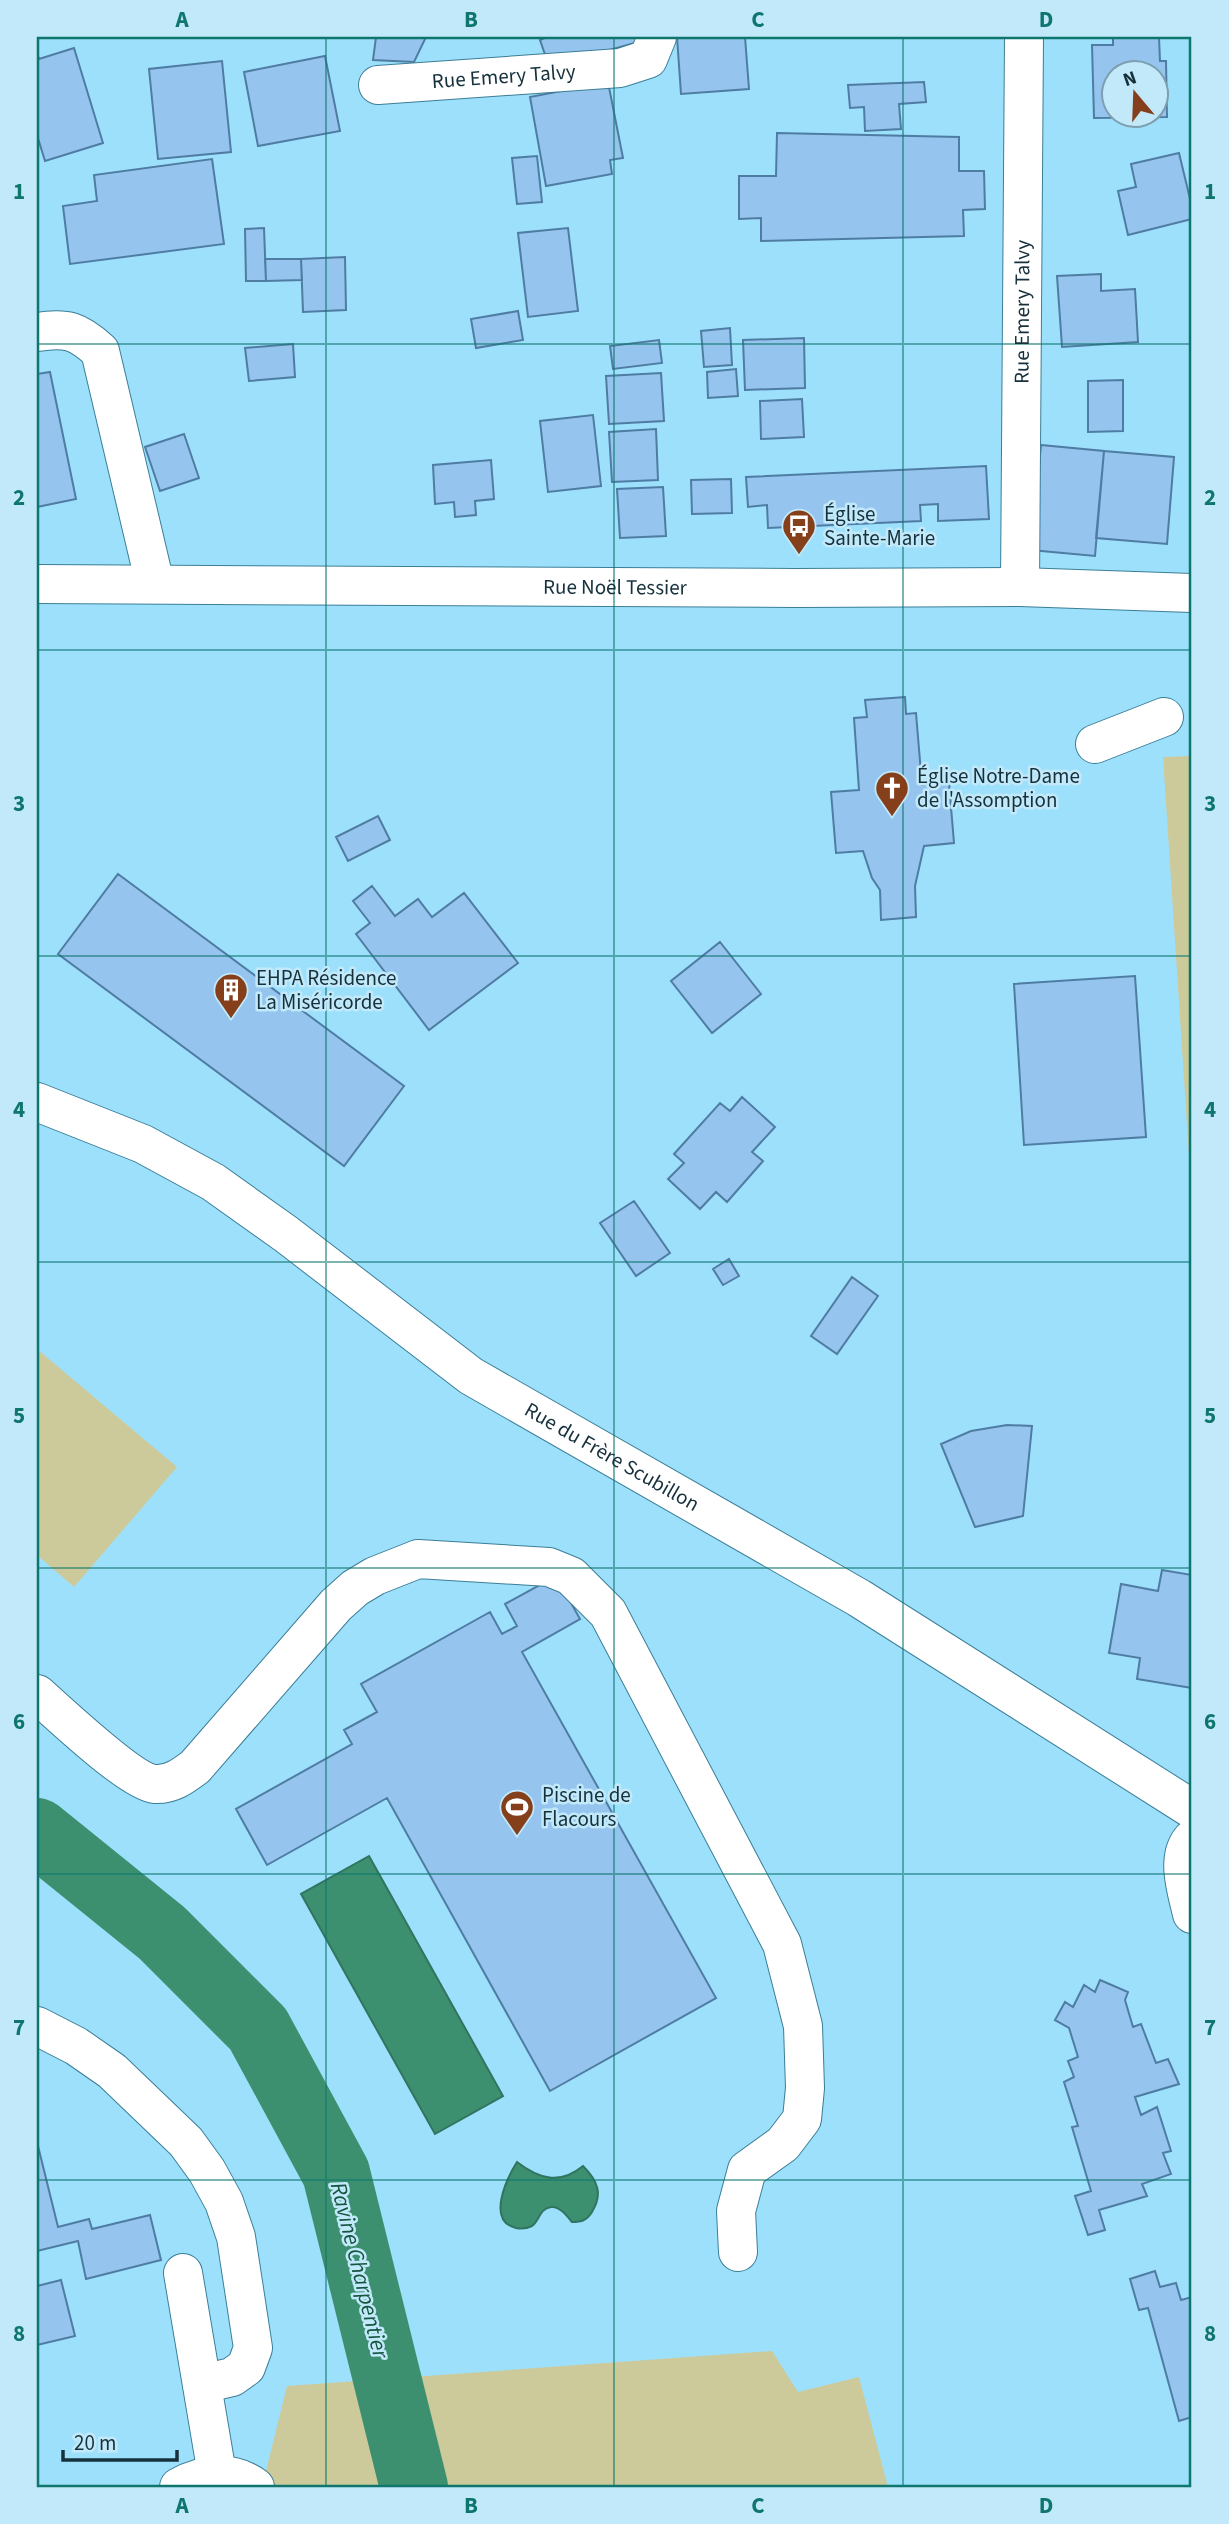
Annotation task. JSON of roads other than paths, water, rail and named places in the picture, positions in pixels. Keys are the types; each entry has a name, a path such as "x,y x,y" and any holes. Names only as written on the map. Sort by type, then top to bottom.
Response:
{"street":[{"name":"Rue Emery Talvy","path":"378,85 620,68 648,59 657,37"},
{"name":"Rue Emery Talvy","path":"1020,587 1024,37"},
{"path":"37,332 59,328 82,335 100,351 155,584"},
{"name":"Rue Noël Tessier","path":"37,584 1020,587 1192,593"},
{"path":"1095,744 1164,718"},
{"name":"Rue du Frère Scubillon","path":"37,1102 143,1144 213,1182 297,1242 471,1376 859,1598 1192,1809"},
{"path":"37,1694 130,1772 153,1784 175,1781 195,1768 336,1605 374,1576 418,1559 549,1566 570,1576 608,1613 782,1944 803,2026 806,2088 802,2119 783,2144 747,2170 736,2211 738,2252"},
{"path":"1192,1839 1188,1844 1183,1875 1192,1914"},
{"path":"37,2026 76,2046 113,2071 186,2143 207,2171 224,2202 236,2236 253,2348 246,2367 232,2377 202,2384"},
{"path":"183,2273 217,2474"},
{"path":"179,2487 217,2474 233,2477 256,2487"}],"waterway":[{"name":"Ravine Charpentier","path":"37,1832 162,1933 258,2029 336,2173 414,2487"}],"place":[{"name":"Église Sainte-Marie","path":"799,556"},
{"name":"Église Notre-Dame de l'Assomption","path":"892,818"},
{"name":"EHPA Résidence La Miséricorde","path":"231,1020"},
{"name":"Piscine de Flacours","path":"517,1837"}]}
